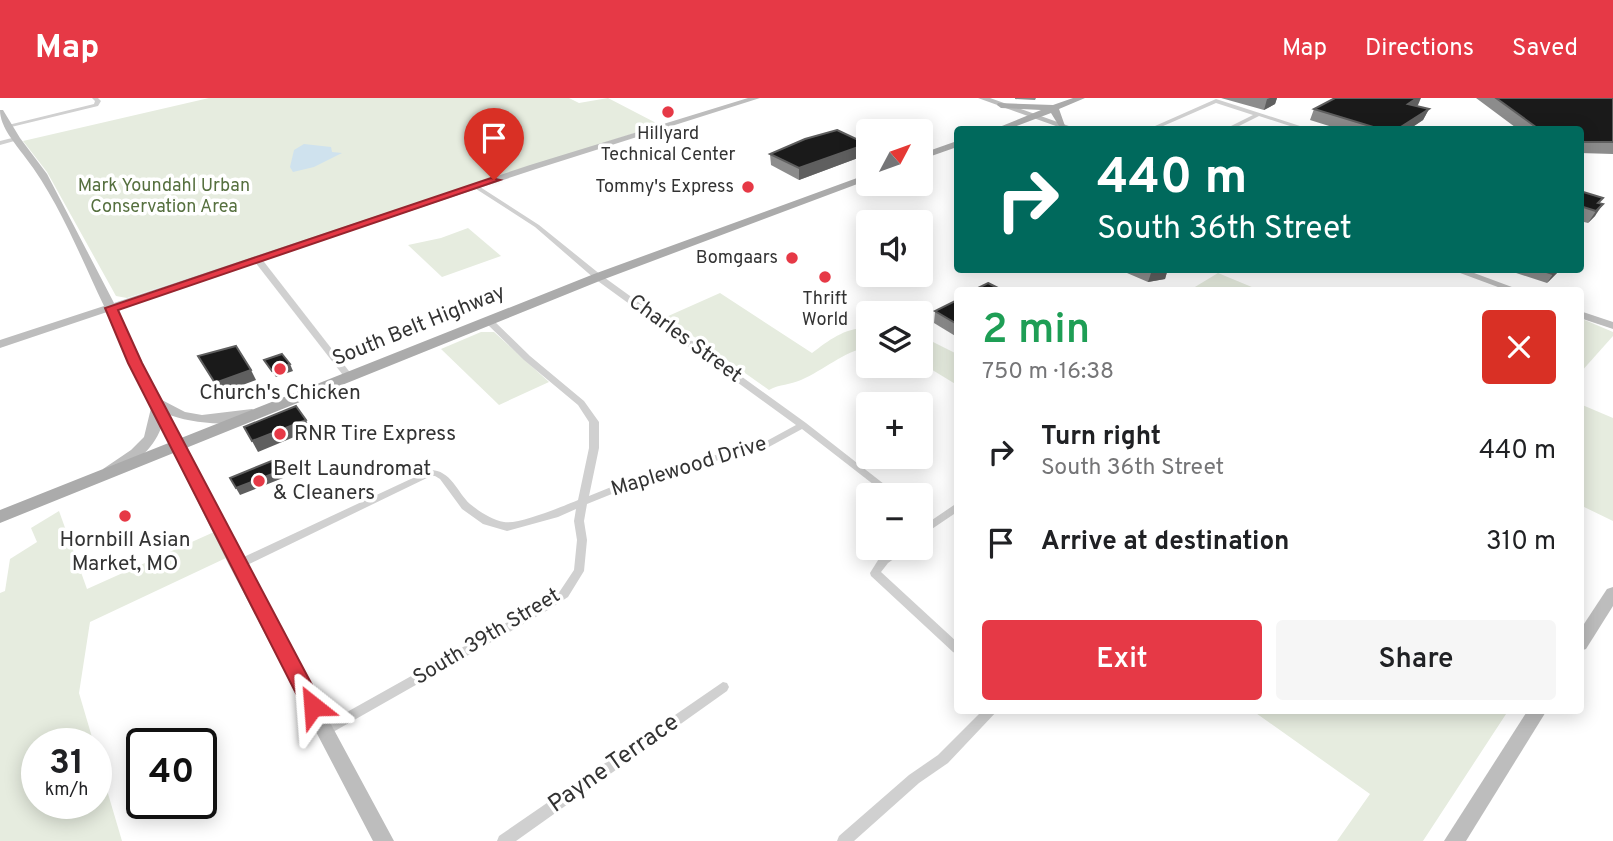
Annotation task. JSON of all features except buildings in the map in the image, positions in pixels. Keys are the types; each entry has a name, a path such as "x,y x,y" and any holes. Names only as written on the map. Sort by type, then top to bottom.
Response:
{"main road":[{"path":"1006,126 1081,98"},
{"path":"1001,105 1054,108"},
{"path":"1001,105 1008,116 1002,126"},
{"path":"1054,108 1060,126"},
{"path":"1031,126 1046,125"},
{"path":"933,153 954,145"},
{"name":"South Belt Highway","path":"0,516 598,277 856,181"}],"street":[{"path":"7,125 96,105 98,103 95,98"},
{"path":"0,344 475,186 756,98"},
{"path":"982,98 1058,126"},
{"path":"1158,126 1216,102 1295,126"},
{"path":"0,112 16,139 43,174 237,565 384,841"},
{"path":"1234,126 1257,115"},
{"path":"1031,117 1054,126"},
{"path":"0,143 16,139"},
{"name":"Charles Street","path":"475,186 537,226 598,277 803,425 878,483"},
{"path":"258,260 349,377"},
{"path":"1466,273 1506,287"},
{"path":"1584,315 1613,326"},
{"name":"South 39th Street","path":"326,730 523,620 564,594 575,580 582,554 579,521 594,448 594,422 581,403 527,358 489,321"},
{"path":"155,402 181,417 205,420 267,410"},
{"path":"85,482 120,463 146,444 158,423 155,402"},
{"name":"Maplewood Drive","path":"237,565 430,473 443,477 466,506 487,521 507,527 534,521 656,472 764,446 803,425"},
{"path":"933,524 954,509"},
{"path":"884,560 874,573 954,646"},
{"path":"1584,638 1613,593"},
{"name":"Payne Terrace","path":"504,841 723,687"},
{"path":"844,841 914,779 943,759 988,714"},
{"path":"1454,841 1535,714"}],"green space":[{"name":"Mark Youndahl Urban Conservation Area","path":"209,98 569,98 579,103 608,98 660,125 127,298 116,296 47,172 23,141"},
{"path":"468,228 501,256 442,277 408,245 441,238"},
{"path":"1218,273 1252,287 1195,287"},
{"path":"720,293 812,353 838,335 856,329 856,350 801,380 769,390 666,317"},
{"path":"1584,320 1613,332 1613,336 1584,369"},
{"path":"481,332 494,332 549,382 499,405 441,349"},
{"path":"933,342 954,352 954,383 933,370"},
{"path":"1584,406 1613,418 1613,521 1584,507"},
{"path":"59,511 87,589 214,532 226,558 90,622 79,693 89,728 21,728 21,819 112,819 112,807 122,841 0,841 0,593 5,591 10,559 37,542 31,528"},
{"path":"1257,714 1506,714 1423,841 1337,841 1370,794"}],"water":[{"path":"304,144 331,147 332,152 342,153 314,167 293,172 290,167 294,150"}],"place":[{"name":"Hillyard Technical Center","path":"668,112"},
{"name":"Tommy's Express","path":"748,187"},
{"name":"Bomgaars","path":"792,258"},
{"name":"Thrift World","path":"825,277"},
{"name":"Church's Chicken","path":"280,369"},
{"name":"RNR Tire Express","path":"280,434"},
{"name":"Belt Laundromat & Cleaners","path":"259,481"},
{"name":"Hornbill Asian Market, MO","path":"125,516"}],"route":[{"path":"313,706 237,565 135,363 111,308 494,180"}]}
